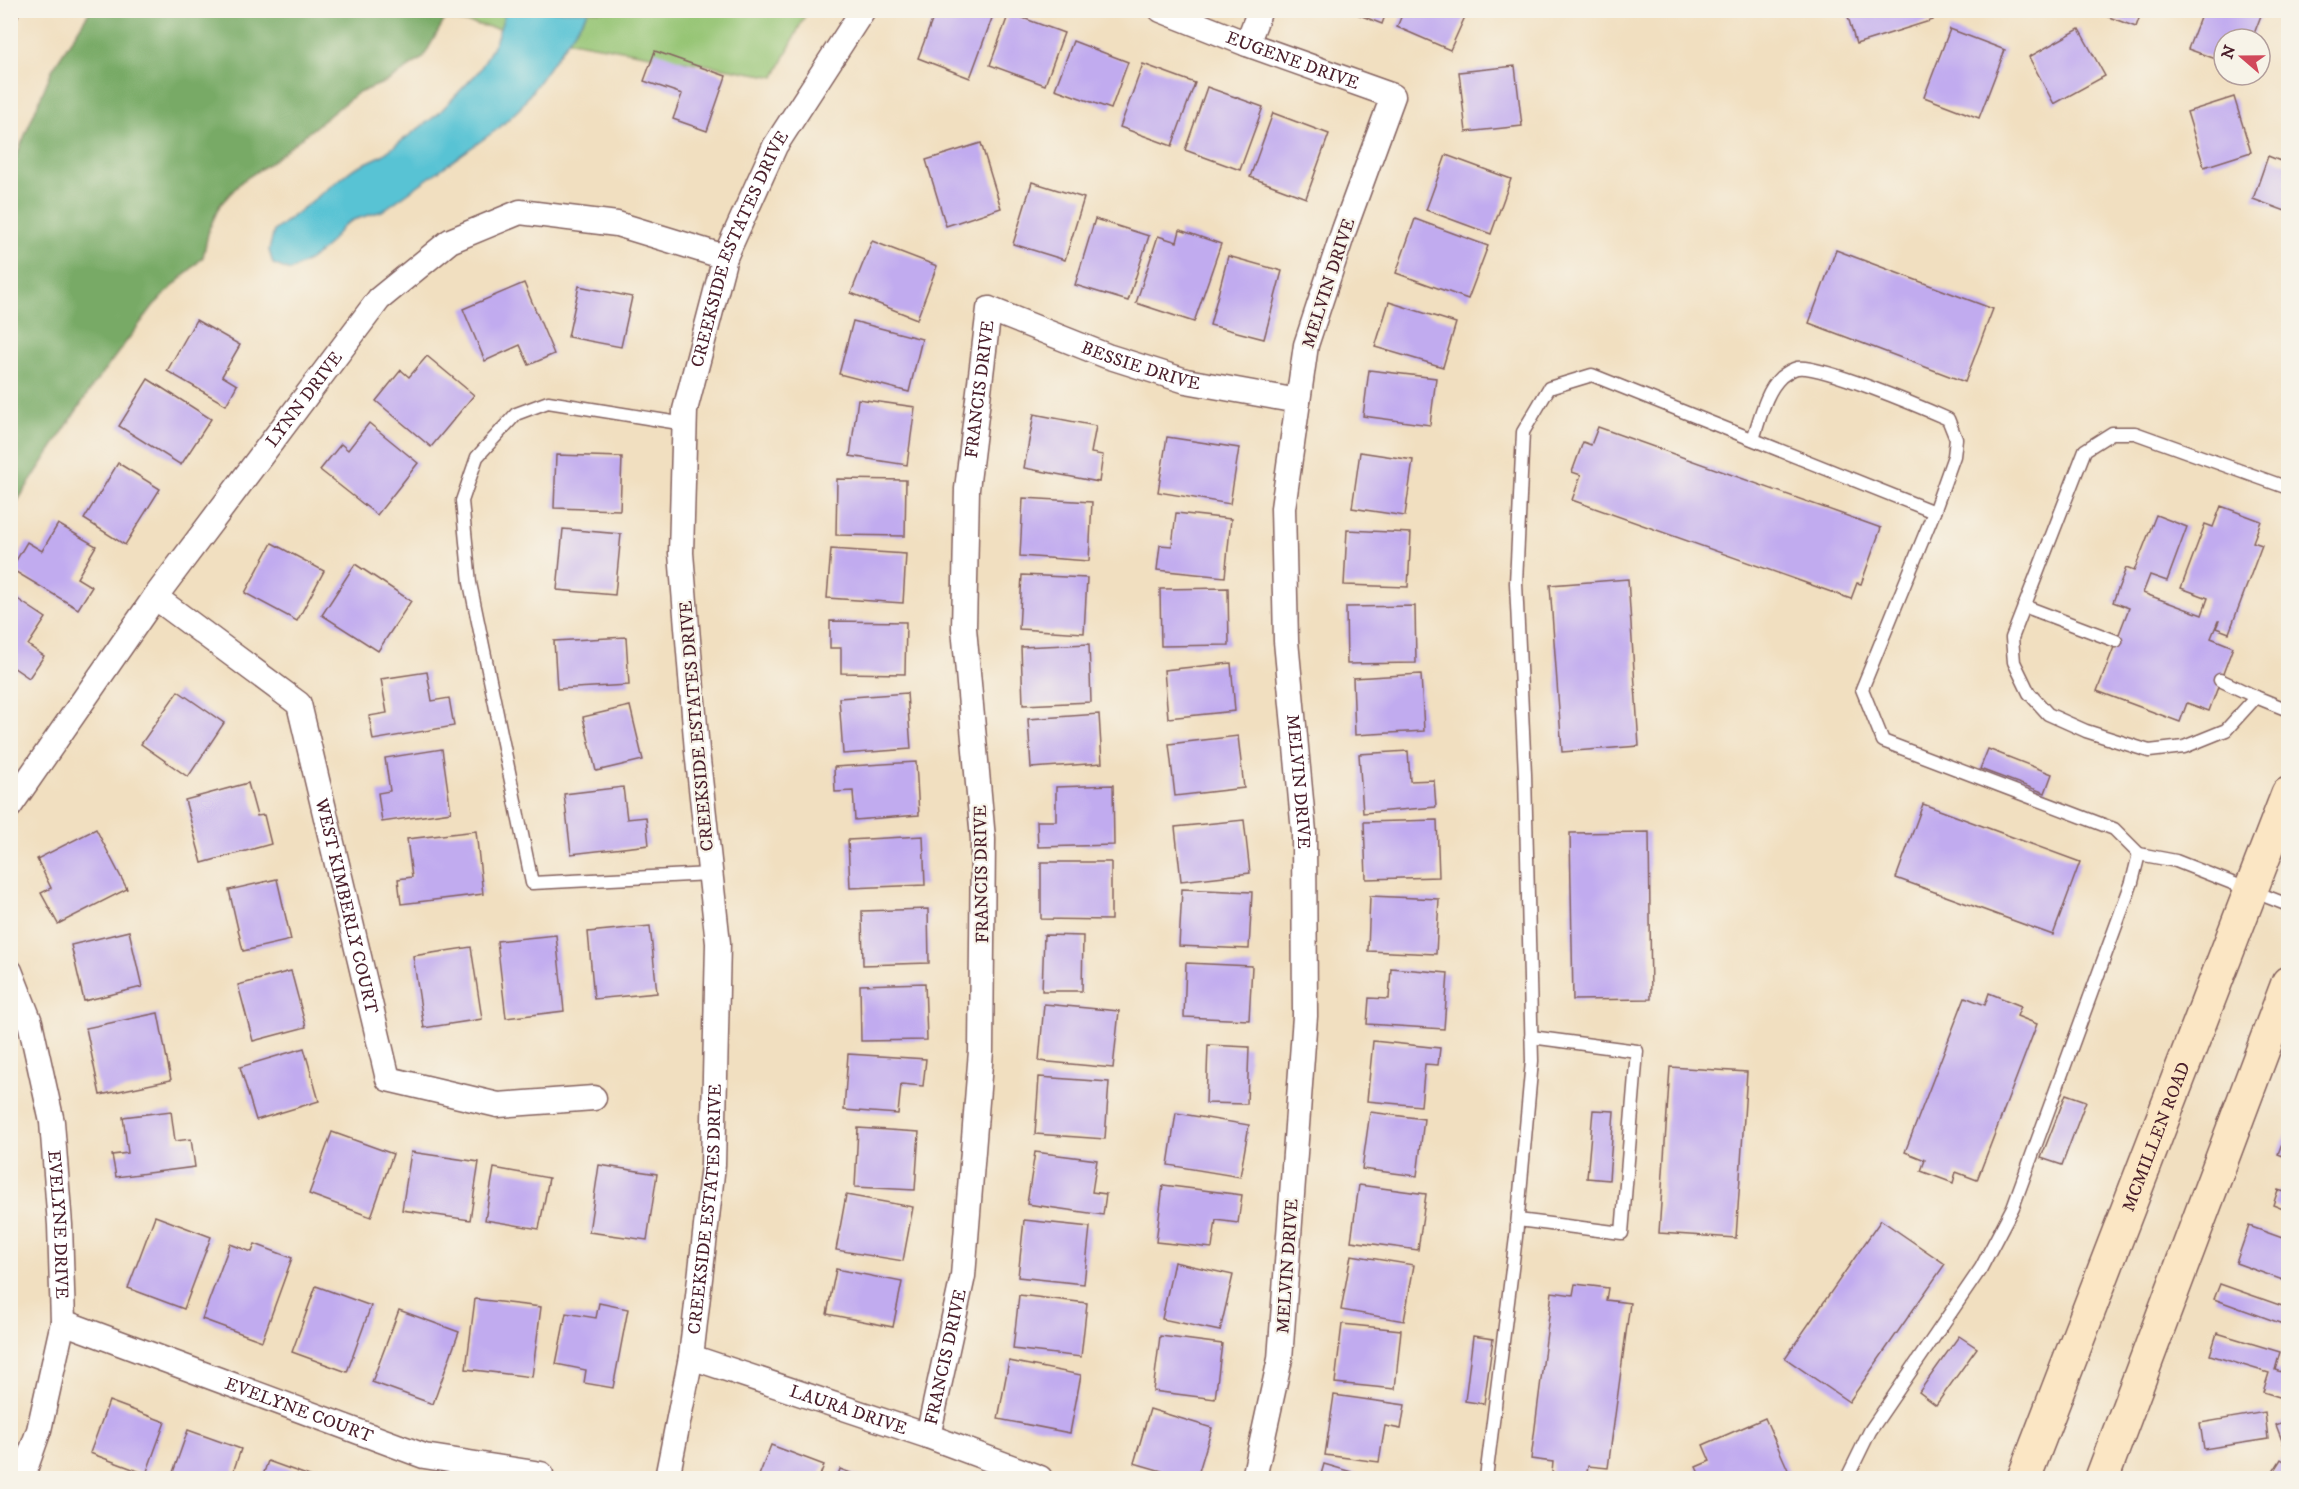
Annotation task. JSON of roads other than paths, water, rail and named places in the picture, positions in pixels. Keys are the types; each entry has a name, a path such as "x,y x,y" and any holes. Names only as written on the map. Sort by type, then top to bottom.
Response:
{"main road":[{"name":"MCMILLEN ROAD","path":"2024,1479 2289,794"},
{"path":"2102,1479 2289,983"}],"street":[{"name":"CREEKSIDE ESTATES DRIVE","path":"667,1479 691,1357 713,1165 718,943 697,751 681,553 685,410 725,257 775,146 863,10"},
{"name":"EUGENE DRIVE","path":"1161,10 1247,44 1393,96"},
{"path":"1247,44 1260,10"},
{"name":"MELVIN DRIVE","path":"1254,1479 1280,1359 1305,1016 1304,832 1286,641 1283,508 1306,345 1344,230 1393,96"},
{"name":"LYNN DRIVE","path":"10,806 155,597 379,299 450,241 520,212 617,224 725,257"},
{"name":"BESSIE DRIVE","path":"989,309 1107,356 1186,381 1298,401"},
{"name":"FRANCIS DRIVE","path":"928,1436 963,1276 981,1051 983,839 964,628 967,489 989,309"},
{"name":"WEST KIMBERLY COURT","path":"155,597 299,704 388,1078 498,1105 594,1098"},
{"name":"EVELYNE DRIVE","path":"10,971 30,1022 52,1122 60,1225 63,1322 39,1430 22,1479"},
{"name":"EVELYNE COURT","path":"63,1322 424,1456 541,1474"},
{"name":"LAURA DRIVE","path":"691,1357 928,1436 1040,1479"}],"lane":[{"path":"1754,439 1769,394 1782,377 1797,368 1818,369 1948,419 1956,439 1954,456 1934,512 1862,689 1883,741 2114,829 2139,854 2176,861 2289,905"},
{"path":"1486,1479 1518,1220 1532,1061 1525,774 1516,583 1523,432 1550,388 1592,375 1934,512"},
{"path":"685,424 548,402 516,414 477,457 462,501 470,583 532,883 710,874"},
{"path":"2256,698 2226,730 2184,747 2149,752 2086,731 2048,714 2029,693 2014,662 2012,638 2085,450 2112,433 2135,433 2289,488"},
{"path":"2024,606 2116,641"},
{"path":"2220,680 2256,698 2289,710"},
{"path":"1847,1479 1870,1431 1981,1268 2013,1207 2132,882 2139,854"},
{"path":"1518,1220 1622,1233 1637,1051 1531,1037"}],"water":[{"path":"506,11 589,11 520,108 499,128 382,211 344,225 326,247 310,260 290,271 273,264 269,250 274,231 353,169 381,156 438,114 479,71 495,43"}]}
